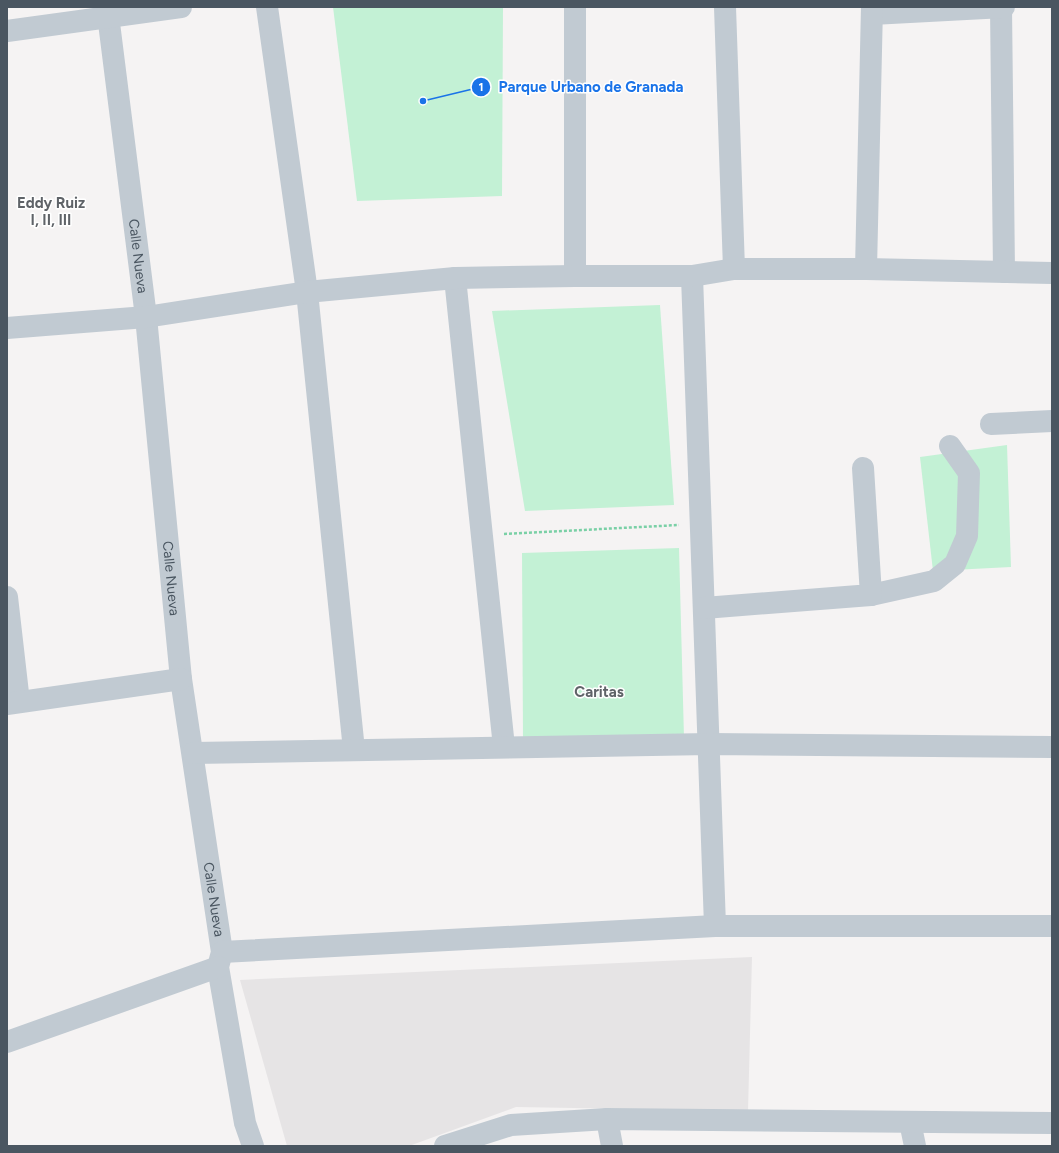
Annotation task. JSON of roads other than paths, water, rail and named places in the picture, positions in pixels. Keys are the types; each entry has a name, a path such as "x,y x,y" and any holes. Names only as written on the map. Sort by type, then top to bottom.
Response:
{"street":[{"path":"7,30 108,12 181,7"},
{"path":"267,7 307,292 354,750"},
{"path":"575,7 575,276"},
{"path":"724,7 734,269"},
{"path":"866,269 872,10 1002,7 1004,272"},
{"name":"Calle Nueva","path":"108,12 146,317 181,679 193,753 220,959 245,1123 253,1146"},
{"path":"7,328 146,317 307,292 455,278 692,276 734,269 866,269 1052,273"},
{"path":"692,276 715,926"},
{"path":"455,278 504,747"},
{"path":"991,424 1052,421"},
{"path":"704,608 871,595 934,581 955,564 967,536 969,473 950,446"},
{"path":"863,468 871,595"},
{"path":"7,597 13,703 181,679"},
{"path":"193,753 709,744 1052,747"},
{"path":"7,1042 220,959 715,926 1052,926"},
{"path":"607,1119 612,1146"},
{"path":"445,1146 511,1126 607,1119 1052,1123"},
{"path":"910,1122 916,1146"}],"place":[{"name":"Parque Urbano de Granada","path":"423,101"}],"district":[{"name":"Eddy Ruiz I, II, III","path":"51,212"},
{"name":"Caritas","path":"599,692"}]}
